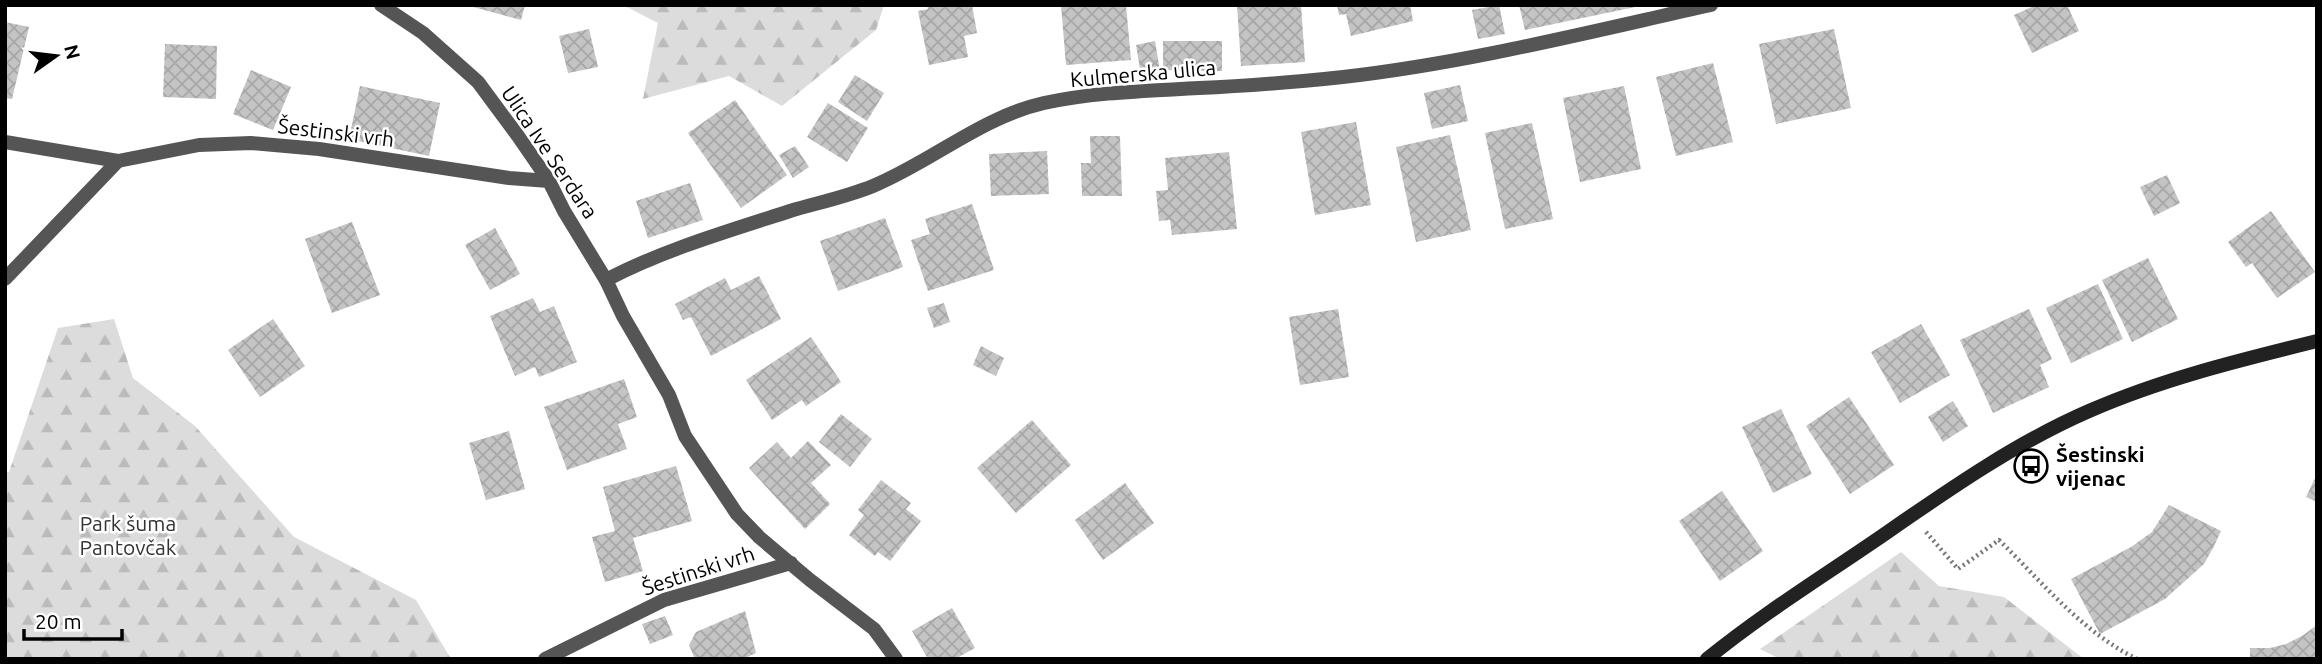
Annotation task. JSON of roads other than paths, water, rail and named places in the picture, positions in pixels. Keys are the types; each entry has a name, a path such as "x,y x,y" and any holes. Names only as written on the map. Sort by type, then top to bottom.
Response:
{"main road":[{"path":"1707,659 1777,605 1926,505 2048,430 2154,385 2317,341"}],"street":[{"name":"Ulica Ive Serdara","path":"382,5 423,33 478,82 549,181 606,280"},
{"name":"Kulmerska ulica","path":"606,280 631,267 704,241 869,188 895,177 985,126 1041,104 1121,93 1288,83 1382,72 1492,53 1711,5"},
{"name":"Šestinski vrh","path":"5,142 118,161 200,145 251,143 319,149 509,178 549,181"},
{"path":"5,279 118,161"},
{"name":"Šestinski vrh","path":"606,280 623,316 669,395 685,436 737,514 759,537 810,580 874,629 896,659"},
{"name":"Šestinski vrh","path":"545,659 664,600 792,563"}],"place":[{"name":"Šestinski vijenac","path":"2031,466"}],"park label":[{"name":"Park šuma Pantovčak","path":"128,535"}]}
